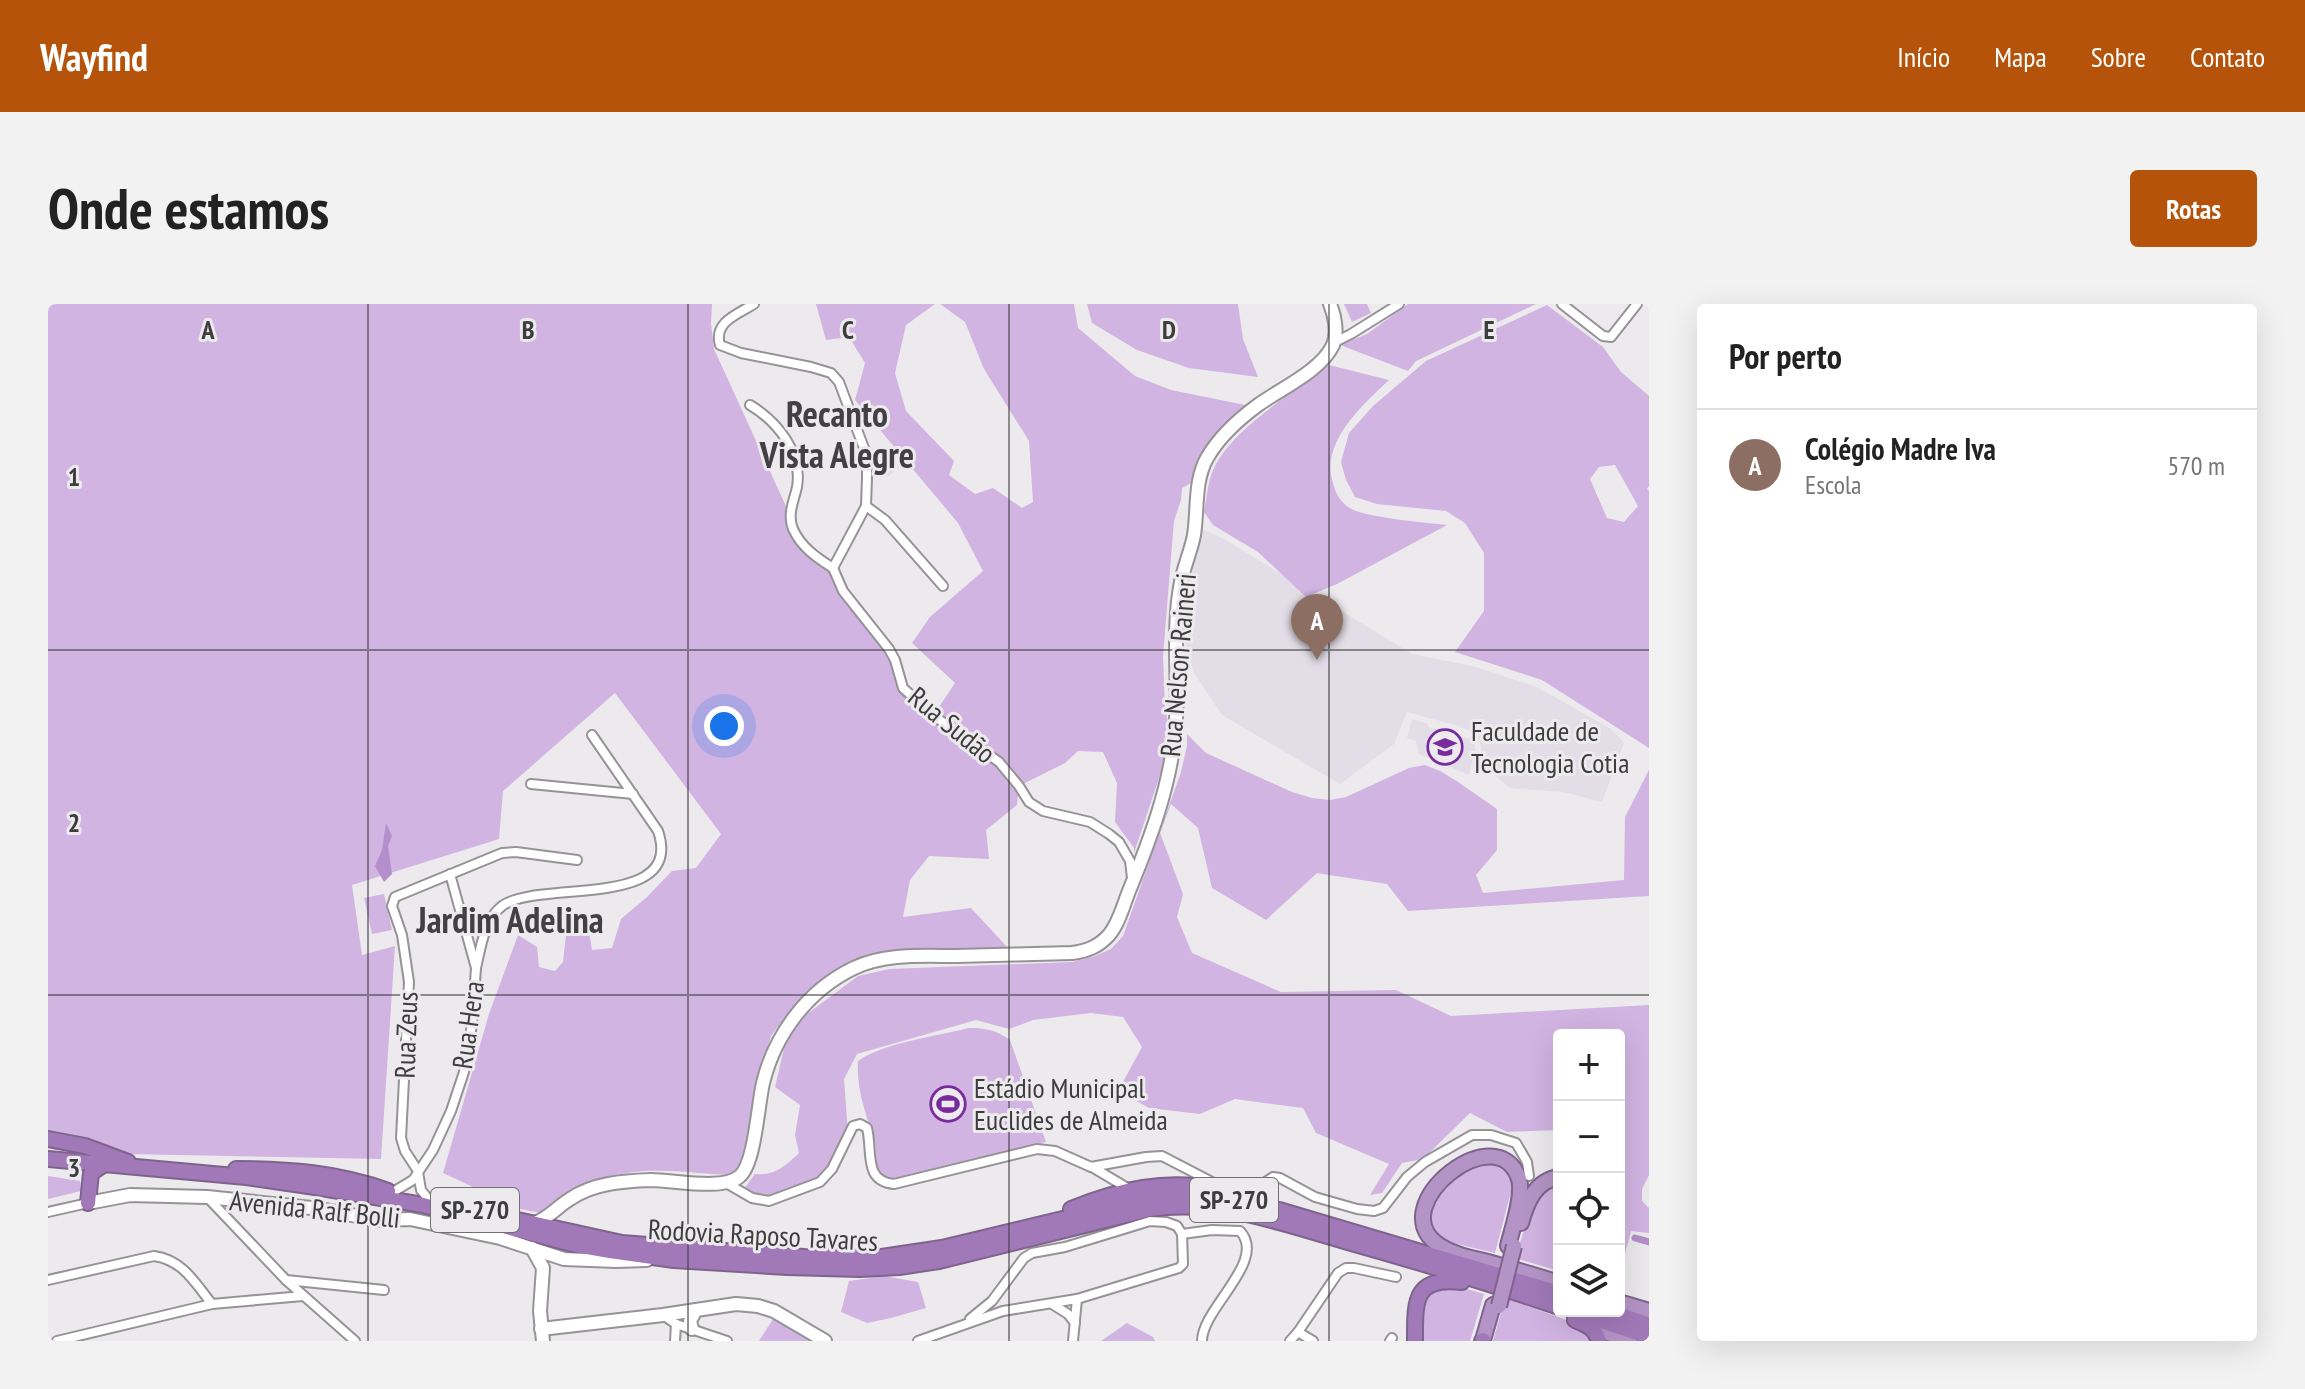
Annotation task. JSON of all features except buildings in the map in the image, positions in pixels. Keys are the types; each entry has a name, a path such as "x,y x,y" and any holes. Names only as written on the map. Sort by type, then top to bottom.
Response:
{"highway":[{"path":"48,1139 85,1146 129,1162"},
{"name":"Rodovia Raposo Tavares","path":"48,1150 129,1162 217,1168 391,1192 622,1243 804,1257 875,1258 942,1248 1142,1200 1169,1196 1226,1198 1553,1283"},
{"path":"1458,1254 1429,1236 1423,1220 1425,1204 1430,1193 1448,1175 1471,1159 1498,1157 1512,1166 1520,1180 1520,1195 1511,1246 1484,1341"},
{"path":"48,1159 103,1165"},
{"path":"67,1162 79,1171 88,1196"},
{"path":"88,1196 91,1173 103,1165"},
{"name":"Rodovia Raposo Tavares","path":"103,1165 169,1172 230,1186 315,1187 423,1205 576,1245 674,1260 814,1268 899,1267 939,1261 1176,1204 1217,1208 1289,1225 1553,1305"},
{"path":"1511,1246 1535,1190 1547,1179 1553,1178"},
{"path":"1029,1228 1099,1198 1174,1184 1199,1186 1262,1202 1279,1210"},
{"path":"1325,1223 1458,1254"},
{"name":"Rodovia Raposo Tavares","path":"1458,1254 1553,1283"},
{"path":"1415,1341 1417,1298 1430,1283 1440,1280 1496,1286"},
{"path":"1541,1300 1551,1309 1630,1341"},
{"path":"1625,1306 1649,1311"},
{"path":"1625,1308 1649,1318"},
{"path":"1625,1316 1649,1325"},
{"path":"1590,1317 1649,1337"},
{"path":"1589,1326 1599,1341"}],"main road":[{"path":"1330,304 1335,317 1335,342"},
{"name":"Rua Nelson Raineri","path":"728,1184 746,1169 769,1062 787,1025 830,984 855,967 892,957 1072,953 1088,950 1111,933 1158,816 1169,774 1177,699 1177,624 1181,583 1194,533 1203,468 1223,436 1255,407 1325,358 1335,342"},
{"path":"535,1223 547,1218 573,1196 612,1183 652,1180 728,1184"},
{"name":"Avenida Ralf Bolli","path":"88,1196 207,1197 321,1209 377,1220 410,1219 474,1232 557,1257 585,1261 674,1260"},
{"path":"560,1206 559,1216 571,1231"},
{"path":"532,1248 543,1268 541,1337 736,1304 774,1311 825,1341"},
{"path":"543,1268 557,1257"},
{"path":"692,1329 690,1321 696,1310"}],"street":[{"path":"750,405 773,421 797,465 790,515 794,530 810,553 833,568 866,506 867,456 850,406 839,382 831,373 741,353 720,345 719,329 726,321 754,304"},
{"path":"1335,342 1399,304"},
{"path":"1562,304 1603,336 1611,337 1637,304"},
{"path":"866,506 885,520 943,586"},
{"name":"Rua Sudão","path":"833,568 843,591 889,649 903,688 934,716 999,762 1029,802 1043,811 1090,822 1119,842 1130,861 1133,882"},
{"path":"476,968 489,922 503,906 524,898 606,889 636,882 651,872 661,859 662,844 658,831 592,735"},
{"path":"531,784 633,794"},
{"path":"450,874 502,853 577,860"},
{"name":"Rua Hera","path":"391,1192 413,1180 433,1150 464,1072 472,1024 476,968 450,874"},
{"name":"Rua Zeus","path":"429,1200 421,1190 418,1171 401,1138 409,982 402,935 392,906 395,897 450,874"},
{"path":"728,1184 752,1198 769,1201 820,1182 832,1169 853,1126 860,1124 867,1128 874,1176 883,1183 894,1184 1037,1149 1055,1151 1091,1167 1130,1190"},
{"path":"1091,1167 1162,1156 1214,1183 1245,1191 1255,1189 1273,1177 1280,1178 1315,1197 1374,1211 1383,1208 1407,1177 1425,1162 1472,1135 1491,1135 1516,1143 1527,1162 1529,1176"},
{"name":"Avenida Ralf Bolli","path":"48,1212 88,1196"},
{"path":"207,1197 286,1280 355,1341"},
{"path":"918,1341 1003,1311 1077,1299 1179,1268 1183,1264 1182,1234 1177,1226 1150,1221 1065,1247 1032,1253 1024,1258 992,1301 965,1323"},
{"path":"1182,1234 1226,1229 1240,1231 1245,1239 1246,1257 1242,1270 1207,1320 1202,1341"},
{"path":"48,1280 154,1256 168,1258 183,1268 212,1304"},
{"path":"1290,1341 1338,1273 1346,1268 1396,1277"},
{"path":"286,1280 384,1290"},
{"path":"57,1341 212,1304 303,1296"},
{"path":"1073,1341 1077,1299"},
{"path":"1052,1304 1068,1314 1075,1323"},
{"path":"663,1315 676,1324 727,1341"},
{"path":"675,1341 676,1324"},
{"path":"1298,1332 1313,1341"}],"shaded area":[{"path":"48,304 712,304 714,349 790,515 794,530 833,568 843,591 889,649 903,688 935,713 955,683 912,643 930,617 983,571 958,523 855,400 865,363 849,337 826,340 816,304 935,304 906,325 895,373 906,411 954,461 949,475 975,494 993,488 1022,508 1033,502 1029,441 984,369 965,322 940,304 1074,304 1078,328 1135,376 1171,390 1255,407 1222,436 1200,478 1182,488 1174,521 1163,656 1169,728 1163,766 1134,853 1134,848 1115,822 1117,783 1103,752 1078,751 1065,763 1019,786 1017,805 986,830 989,859 929,856 910,880 903,917 971,908 1008,948 883,955 834,973 795,1004 771,1036 759,1075 754,1134 748,1154 738,1170 727,1175 662,1171 629,1173 599,1181 546,1214 520,1209 443,1173 489,1014 518,935 537,947 539,967 555,971 563,962 567,926 588,924 592,950 612,948 621,919 672,871 696,868 721,834 615,693 503,791 499,839 352,885 362,955 395,946 381,1159 125,1154 48,1133"},
{"path":"1087,304 1238,304 1243,339 1258,377 1189,368 1137,350 1092,323"},
{"path":"1344,304 1367,304 1371,313 1352,322"},
{"path":"1408,304 1536,304 1416,361 1408,371 1340,345 1367,334"},
{"path":"1547,305 1603,347 1621,372 1649,396 1649,748 1542,680 1455,652 1484,611 1484,553 1465,523 1446,511 1377,504 1355,497 1341,462 1349,433 1373,406 1426,361","holes":["1615,465 1638,506 1624,522 1607,518 1590,479 1599,467"]},
{"path":"1329,365 1389,380 1356,413 1332,453 1334,487 1341,500 1350,508 1368,514 1447,525 1337,584 1306,597 1258,552 1213,525 1204,512 1211,475 1225,450 1267,410"},
{"path":"889,446 904,464 887,477 873,459"},
{"path":"1200,528 1224,539 1412,654 1476,667 1537,687 1611,729 1624,743 1602,802 1563,792 1510,788 1485,767 1478,735 1474,733 1475,750 1469,775 1419,754 1416,741 1407,738 1412,719 1469,739 1473,732 1407,712 1394,744 1340,784 1222,715 1194,673 1186,646 1187,600"},
{"path":"1187,734 1206,753 1292,792 1330,800 1346,797 1409,768 1425,765 1440,771 1497,809 1497,850 1476,875 1483,893 1624,880 1625,817 1649,770 1649,896 1408,911 1387,884 1317,873 1266,920 1212,888 1198,828 1171,804 1160,833 1183,894 1177,917 1192,953 1281,992 1396,990 1451,1016 1649,1005 1649,1175 1642,1189 1642,1201 1649,1208 1649,1233 1631,1231 1625,1254 1625,1029 1553,1029 1553,1130 1507,1132 1470,1113 1423,1159 1402,1163 1382,1193 1370,1195 1389,1164 1316,1133 1303,1108 1235,1099 1200,1114 1149,1108 1118,1091 1142,1047 1123,1017 1091,1013 1033,1020 1009,1029 976,1020 857,1054 844,1079 848,1133 843,1146 819,1181 768,1200 751,1197 743,1190 755,1174 774,1172 799,1153 795,1135 800,1105 775,1087 785,1044 803,1017 858,976 889,969 1072,962 1111,949 1123,936 1181,772"},
{"path":"386,823 392,836 388,846 392,874 384,882 375,866 382,850"},
{"path":"384,894 392,930 372,934 364,898"},
{"name":"Estádio Municipal Euclides de Almeida","path":"969,1028 991,1030 1010,1040 1046,1142 893,1181 885,1178 877,1165 875,1144 860,1093 858,1061 881,1049"},
{"path":"1493,1160 1507,1171 1512,1188 1495,1253 1440,1240 1431,1230 1431,1197 1469,1164"},
{"path":"48,1176 80,1181 81,1191 48,1199"},
{"path":"1553,1182 1553,1269 1515,1258 1537,1190"},
{"path":"884,1276 918,1282 926,1308 867,1323 841,1312 849,1281"},
{"path":"1432,1286 1461,1287 1484,1294 1470,1341 1418,1341 1420,1300"},
{"path":"1505,1298 1589,1328 1595,1341 1493,1341"},
{"path":"773,1319 816,1341 759,1341"},
{"path":"1127,1323 1153,1337 1155,1341 1101,1341"}],"waterway":[{"path":"1635,1238 1649,1242"}],"place":[{"name":"Colégio Madre Iva","path":"1317,660"},
{"name":"Faculdade de Tecnologia Cotia","path":"1445,747"},
{"name":"Estádio Municipal Euclides de Almeida","path":"948,1104"}],"district":[{"name":"Recanto Vista Alegre","path":"837,434"},
{"name":"Jardim Adelina","path":"510,920"}]}
